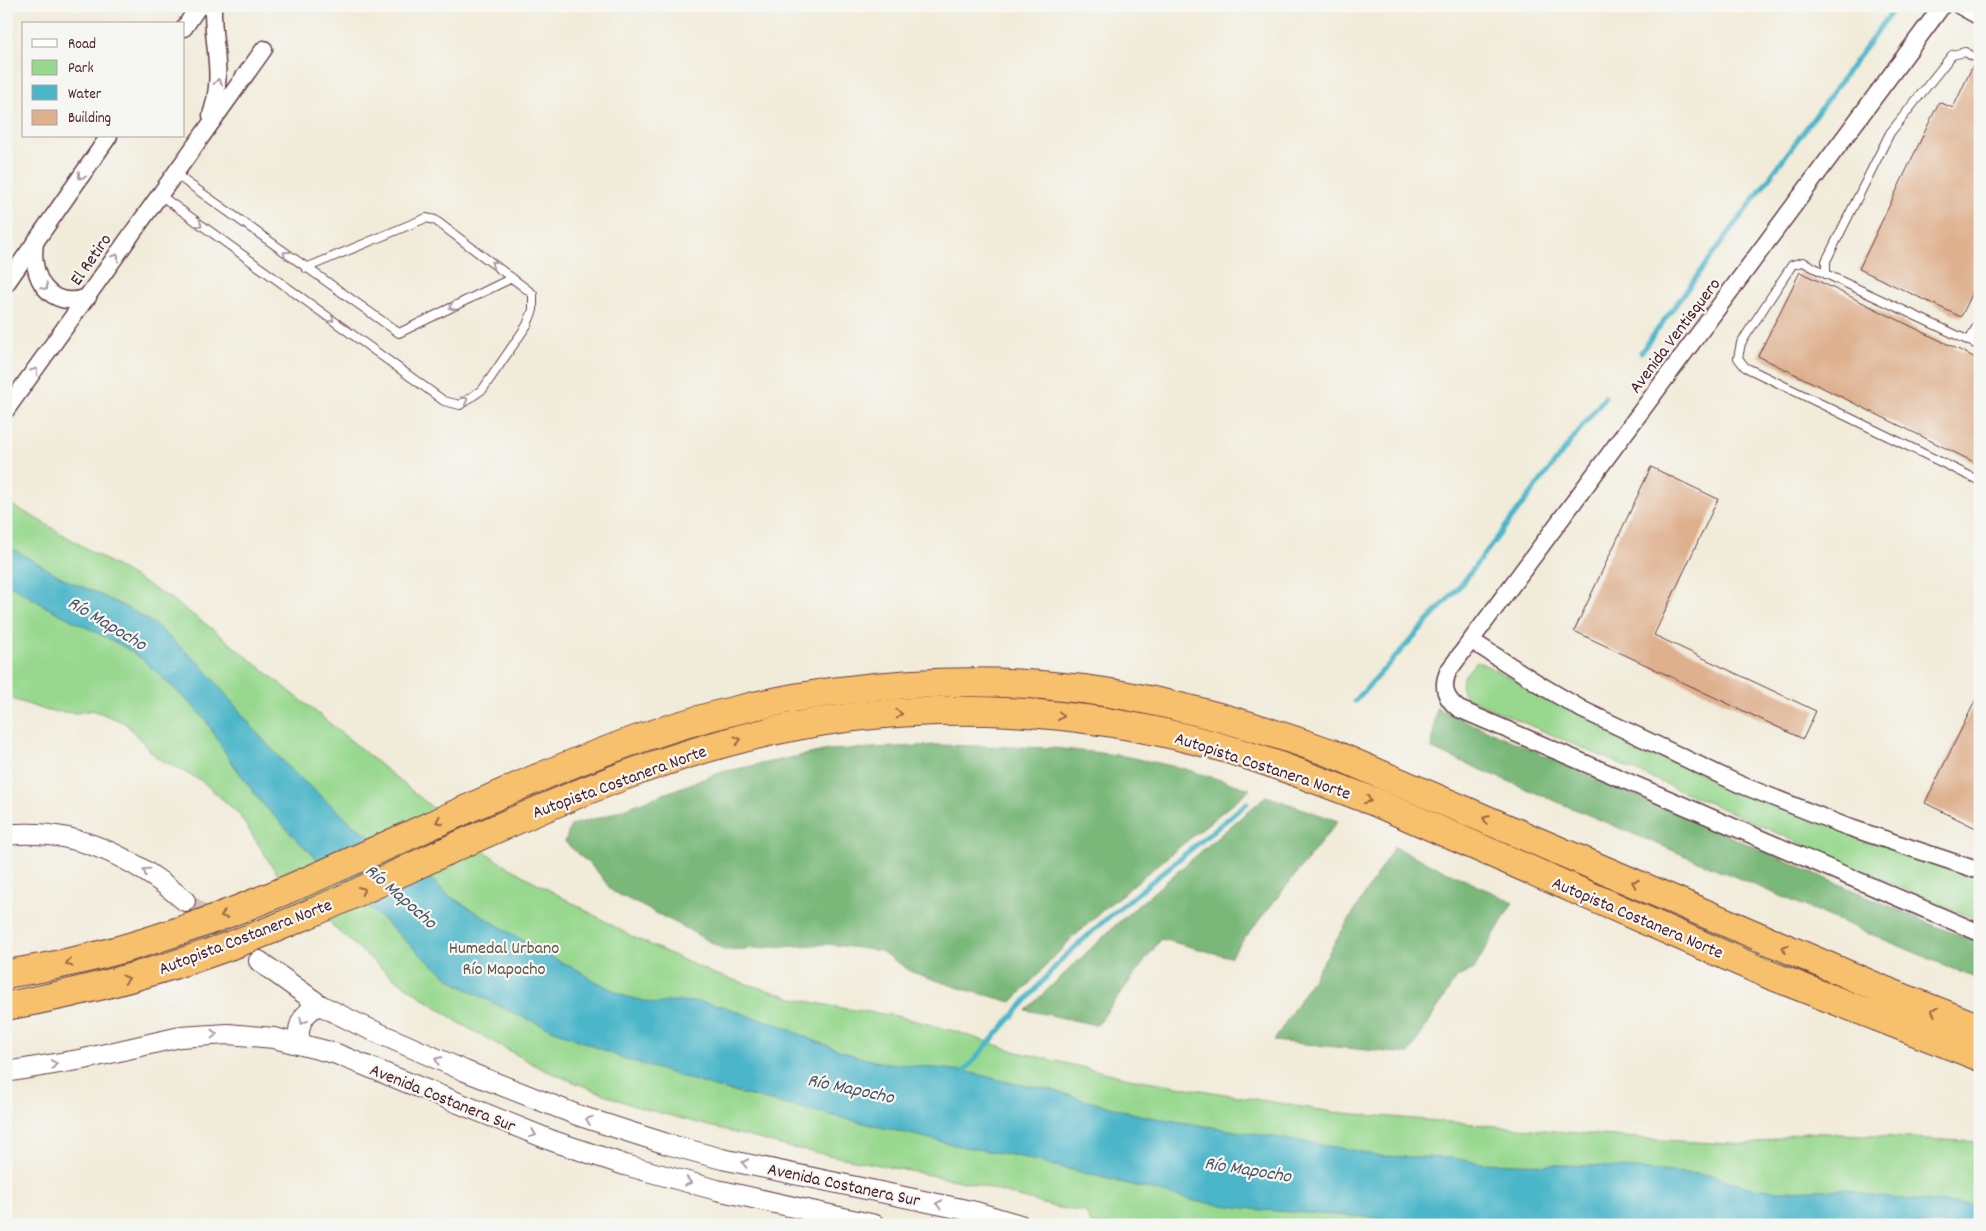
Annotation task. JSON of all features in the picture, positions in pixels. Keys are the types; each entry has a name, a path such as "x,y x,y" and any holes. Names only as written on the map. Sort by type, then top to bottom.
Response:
{"highway":[{"name":"Autopista Costanera Norte","path":"6,974 55,966 117,951 195,926 269,896 579,761 652,734 736,710 791,698 850,690 931,684 1002,683 1085,690 1165,704 1278,734 1331,753 1886,991 1980,1028"},
{"name":"Autopista Costanera Norte","path":"6,1006 86,990 162,969 241,942 302,917 512,822 602,784 688,754 732,741 811,724 881,715 959,712 1035,714 1110,722 1200,741 1312,778 1375,802 1780,978 1980,1057"}],"street":[{"path":"185,27 199,6"},
{"name":"El Retiro","path":"205,129 218,88 213,6"},
{"name":"Avenida Ventisquero","path":"1942,6 1449,670 1444,682 1444,690 1452,704 1459,709 1980,933"},
{"path":"1960,6 1980,17"},
{"name":"El Retiro","path":"7,407 88,297 205,129 264,49"},
{"path":"6,284 108,138"},
{"path":"35,243 33,254 34,266 37,276 46,289 59,298 67,300 81,300 88,297"},
{"path":"1472,641 1583,710 1739,784 1845,826 1980,871"},
{"path":"6,835 49,835 85,841 135,864 167,885 185,900"},
{"name":"Avenida Costanera Sur","path":"259,961 320,1005 413,1049 580,1116 666,1144 722,1158 976,1212 1020,1225"},
{"path":"300,1044 298,1032 302,1019 310,1010 320,1005"},
{"name":"Avenida Costanera Sur","path":"6,1072 84,1059 180,1036 205,1034 252,1035 300,1044 334,1053 553,1141 625,1165 717,1190 875,1225"},
{"path":"400,1080 407,1076 413,1066 413,1049"}],"lane":[{"path":"1826,274 1826,261 1890,133 1952,55 1965,52 1980,60"},
{"path":"174,174 399,333 512,278"},
{"path":"160,195 444,401 460,405 483,389 527,325 533,310 532,294 435,220 426,218 306,268"},
{"path":"1980,346 1803,262 1792,265 1741,343 1738,358 1745,367 1980,481"},
{"path":"1970,341 1980,320"}],"green space":[{"name":"Humedal Urbano Río Mapocho","path":"6,502 171,599 211,628 496,860 631,936 714,974 797,999 897,1016 958,1032 1017,1052 1129,1078 1332,1112 1660,1140 1748,1145 1806,1132 1980,1142 1980,1225 1091,1225 1086,1212 1054,1207 975,1184 788,1147 634,1106 544,1070 461,1024 387,973 335,928 298,886 278,875 238,813 202,781 157,758 125,723 93,710 76,713 48,711 6,697"},
{"path":"1477,661 1712,778 1980,874 1980,921 1852,867 1735,814 1467,698 1462,687 1463,678"},
{"path":"1436,708 1942,929 1980,942 1980,980 1432,749"},
{"path":"938,745 1053,748 1118,755 1182,768 1250,789 1104,909 1071,939 1012,1002 956,987 912,972 881,951 828,944 725,950 612,891 597,871 565,842 571,825 605,816 722,772 829,750"},
{"path":"1266,796 1338,821 1230,957 1161,939 1097,1025 1026,1010 1121,920"},
{"path":"1394,847 1513,902 1474,969 1456,978 1409,1054 1274,1041"}],"water":[{"name":"Río Mapocho","path":"6,545 70,582 93,591 139,614 158,627 203,667 259,735 291,770 354,825 432,880 448,895 545,954 625,996 656,1004 673,1001 700,1002 726,1007 775,1023 855,1056 879,1062 964,1071 1016,1084 1050,1089 1144,1116 1353,1150 1378,1156 1451,1158 1481,1163 1599,1166 1711,1175 1748,1187 1778,1191 1844,1189 1879,1197 1980,1205 1980,1225 1482,1225 1261,1210 1199,1202 1017,1156 964,1147 721,1089 622,1058 513,1013 457,984 424,958 297,840 260,801 228,757 206,721 194,707 142,659 121,645 46,607 6,582"}],"building":[{"path":"1974,63 1980,66 1980,278 1961,317 1859,269 1939,102 1953,108"},
{"path":"1800,272 1980,360 1980,465 1758,356"},
{"path":"1651,467 1718,499 1654,635 1816,711 1803,739 1574,631"},
{"path":"1980,691 1980,830 1925,803"}],"waterway":[{"path":"1641,352 1896,6"},
{"path":"1355,701 1460,586 1605,397"},
{"path":"961,1075 1063,958 1104,921 1247,803"}],"tunnel":[{"path":"185,901 259,961"}]}
